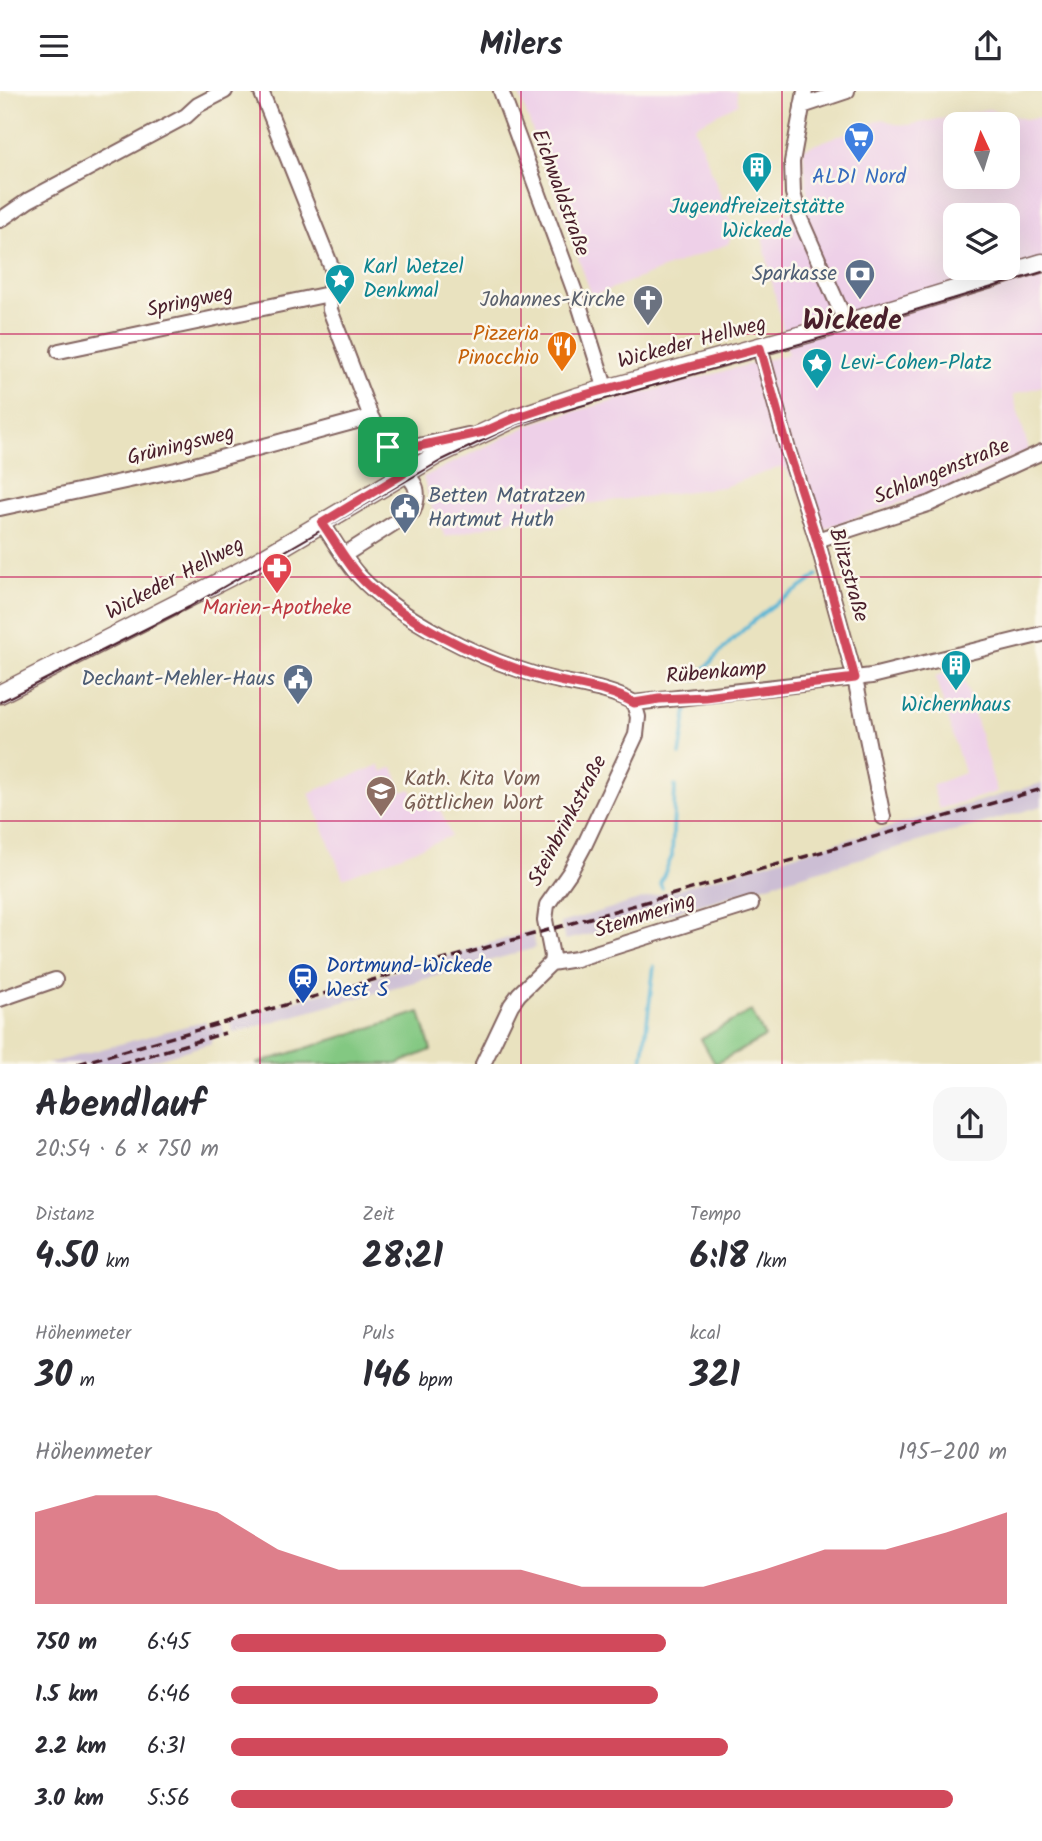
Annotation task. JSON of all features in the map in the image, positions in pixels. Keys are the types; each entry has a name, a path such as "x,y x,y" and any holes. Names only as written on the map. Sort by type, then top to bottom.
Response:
{"main road":[{"name":"Wickeder Hellweg","path":"0,694 208,588 403,474 483,432 548,405 760,348 1042,263"}],"street":[{"path":"0,220 22,204 186,116 225,91"},
{"path":"261,91 333,271 330,310 371,417 403,474 411,478 416,487 418,499 413,511 344,555"},
{"name":"Eichwaldstraße","path":"501,91 576,295 606,390"},
{"path":"846,323 799,216 793,193 792,162 804,98 820,100 847,91"},
{"name":"Springweg","path":"59,351 331,288"},
{"name":"Blitzstraße","path":"760,348 855,678 883,817"},
{"name":"Grüningsweg","path":"0,508 176,470 371,417"},
{"path":"388,447 410,448 483,432"},
{"name":"Schlangenstraße","path":"817,540 931,503 1042,452"},
{"path":"322,523 357,574 375,592 419,621 475,653 532,674 620,695 634,703"},
{"name":"Rübenkamp","path":"634,703 706,697 855,678 1042,634"},
{"name":"Steinbrinkstraße","path":"551,963 545,920 547,905 584,846 636,735 638,716 634,703"},
{"name":"Stemmering","path":"551,963 576,959 751,904"},
{"path":"483,1064 511,1005 551,963"},
{"path":"0,999 55,980"}],"shaded area":[{"path":"518,91 736,91 738,104 694,126 734,229 728,244 592,296"},
{"path":"988,109 999,112 973,112"},
{"path":"1042,117 1042,386 1013,395 1029,450 959,483 823,529 784,466 723,487 563,507 445,537 432,508 423,477 536,422 788,354 759,223 808,205 803,149 883,119 895,124 909,125 943,118 943,189 1020,189 1020,118"},
{"path":"961,669 997,792 939,809 932,785 964,773 935,676"},
{"name":"Kath. Kita Vom Göttlichen Wort","path":"379,765 382,772 393,767 403,792 411,789 415,801 434,793 451,836 343,878 309,793"},
{"path":"1042,783 1042,806 623,927 565,940 560,923"},
{"path":"532,931 535,948 233,1033 229,1020"},
{"path":"205,1021 207,1026 221,1022 225,1035 211,1039 212,1043 140,1064 46,1064"}],"green space":[{"path":"751,1011 765,1037 715,1064 701,1039"},
{"path":"420,1012 431,1050 397,1064 256,1064"}],"waterway":[{"path":"695,680 751,623 817,575"},
{"path":"680,755 687,709"},
{"path":"662,888 660,884 672,856 675,786"},
{"path":"642,1064 654,966"}],"tram line":[{"path":"0,702 189,607 442,460 517,424 1042,272"}],"railway":[{"path":"78,1064 1042,789"},
{"path":"120,1064 225,1033"}],"place":[{"name":"ALDI Nord","path":"859,164"},
{"name":"Jugendfreizeitstätte Wickede","path":"757,194"},
{"name":"Sparkasse","path":"860,301"},
{"name":"Karl Wetzel Denkmal","path":"340,306"},
{"name":"Johannes-Kirche","path":"648,327"},
{"name":"Pizzeria Pinocchio","path":"562,373"},
{"name":"Levi-Cohen-Platz","path":"817,390"},
{"name":"Betten Matratzen Hartmut Huth","path":"405,535"},
{"name":"Marien-Apotheke","path":"277,595"},
{"name":"Wichernhaus","path":"956,692"},
{"name":"Dechant-Mehler-Haus","path":"298,706"},
{"name":"Kath. Kita Vom Göttlichen Wort","path":"381,818"},
{"name":"Dortmund-Wickede West S","path":"303,1005"}],"district":[{"name":"Wickede","path":"852,321"}],"route":[{"path":"760,348 855,678 706,697 634,703 620,695 551,680 475,653 375,592 357,574 322,523 403,474 388,447 410,448 483,432 548,405 760,348"}]}
